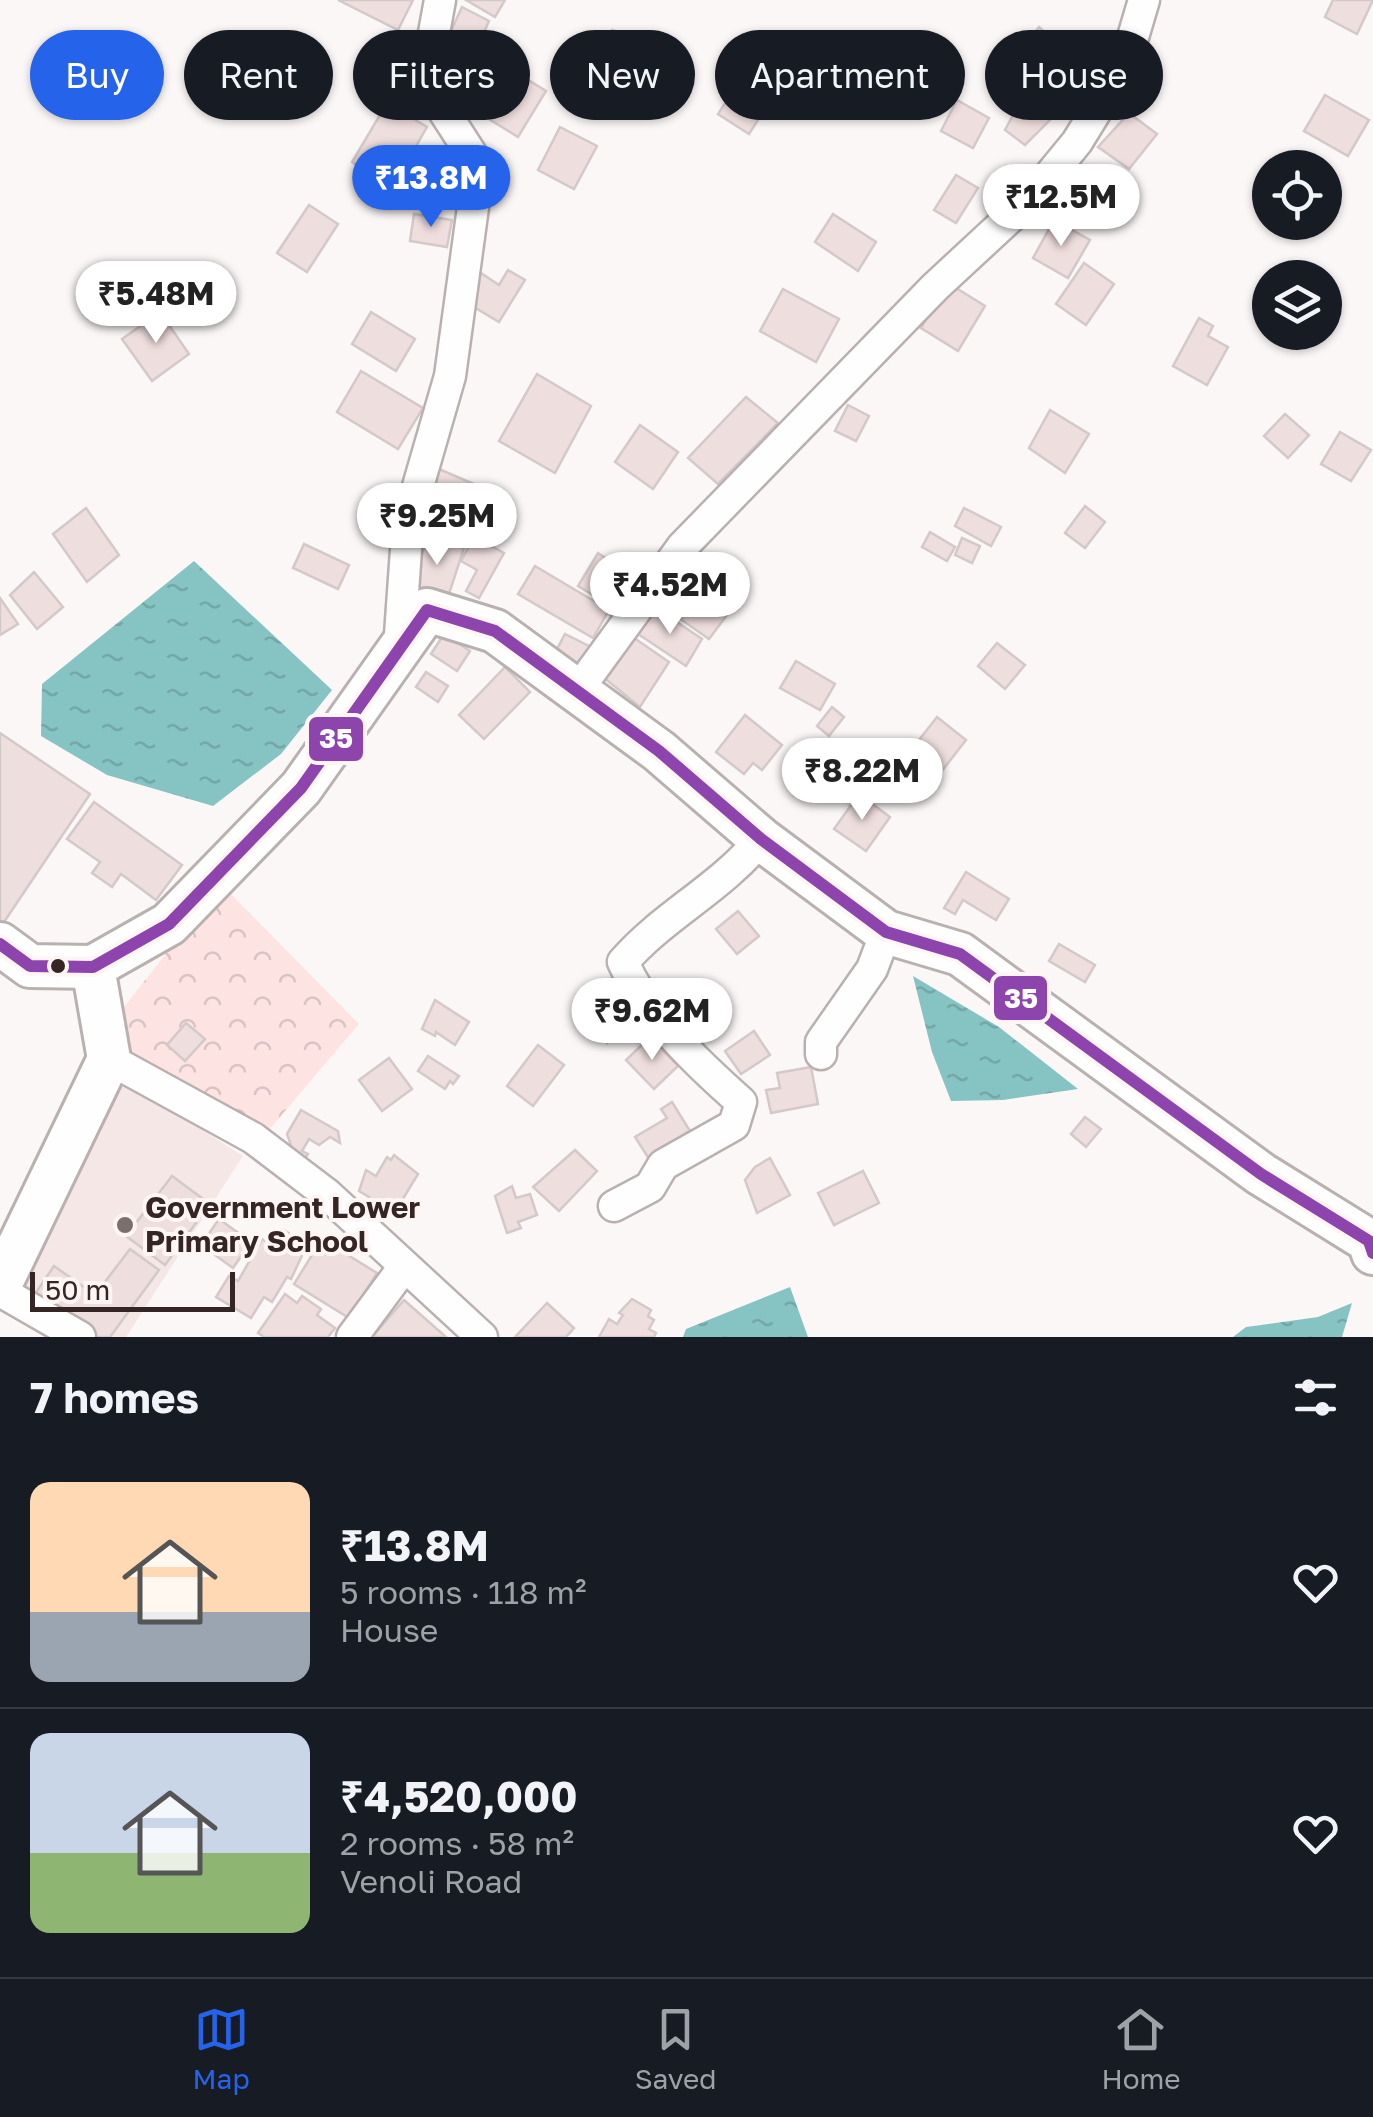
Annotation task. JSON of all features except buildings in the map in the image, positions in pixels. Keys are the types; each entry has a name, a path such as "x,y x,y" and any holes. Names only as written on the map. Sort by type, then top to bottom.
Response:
{"street":[{"path":"399,652 408,521 450,376 477,178 472,154 425,82 440,0"},
{"path":"576,691 682,547 935,287 1031,198 1077,142 1125,64 1144,0"},
{"path":"0,944 30,966 93,966 169,924 300,788 427,610 495,631 659,751 761,839 886,932 960,954 1261,1174 1369,1241 1373,1252"},
{"path":"614,1206 650,1187 664,1164 734,1125 741,1102 708,1074 636,993 623,962 640,942 735,870 761,839"},
{"path":"821,1054 820,1042 872,969 886,932"},
{"path":"80,1337 0,1288 109,1059 93,966"},
{"path":"109,1059 185,1097 253,1138 328,1195 482,1337"},
{"path":"352,1337 403,1268"}],"shaded area":[{"name":"Government Lower Primary School","path":"114,1074 243,1156 126,1337 92,1337 22,1294"}],"green space":[{"path":"221,884 359,1024 268,1131 116,1049 120,1012"}],"water":[{"path":"194,561 332,690 281,754 213,806 107,775 41,736 42,684"},
{"path":"913,976 999,1027 1078,1089 1003,1100 951,1101 932,1052"},
{"path":"790,1287 808,1337 683,1337 686,1329"},
{"path":"1352,1303 1342,1337 1233,1337 1246,1327 1318,1317"}],"transit line":[{"name":"35","path":"0,944 30,966 93,967 169,924 301,788 427,610 495,631 659,751 761,839 886,932 960,954 1261,1174 1369,1241 1373,1253"}],"place":[{"name":"Government Lower Primary School","path":"125,1225"}]}
